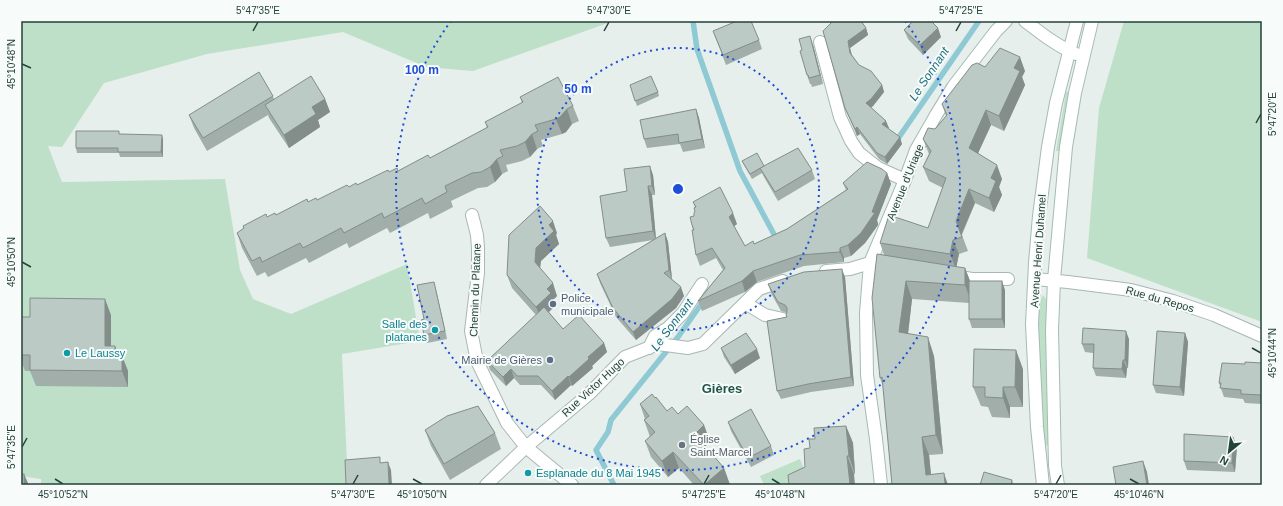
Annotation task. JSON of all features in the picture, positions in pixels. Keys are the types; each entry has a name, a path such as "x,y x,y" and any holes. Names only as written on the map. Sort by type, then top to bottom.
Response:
{"street":[{"name":"Avenue d'Uriage","path":"881,485 867,375 866,313 870,263 916,150 953,87 996,31 1006,21"},
{"path":"1025,21 1051,41 1070,51 1084,56"},
{"name":"Avenue Henri Duhamel","path":"1042,485 1037,427 1032,324 1035,263 1039,216 1048,147 1056,103 1077,21"},
{"name":"Avenue Henri Duhamel","path":"1058,485 1055,459 1052,330 1054,280 1066,147 1075,93 1092,21"},
{"path":"820,42 840,117 851,141 859,153 878,168 905,180"},
{"name":"Chemin du Platane","path":"472,215 477,235 478,248 478,273 472,331 477,361 507,423 526,447 572,485"},
{"path":"813,272 850,269 870,263 894,266"},
{"path":"941,274 972,279 1008,279"},
{"name":"Rue Victor Hugo","path":"486,485 526,447 589,394 625,357 653,346 688,348 703,344 759,289 793,277"},
{"name":"Rue du Repos","path":"1035,279 1130,290 1173,301 1214,315 1262,336"},
{"path":"653,346 655,336 668,328 683,313 702,284"},
{"path":"745,303 765,315 783,319"}],"green space":[{"path":"21,21 617,21 473,71 426,67 343,32 207,54 104,83 62,147 48,146 62,182 225,179 240,270 253,299 291,314 407,264 420,341 342,354 348,485 41,485 41,479 21,476"},
{"path":"1124,21 1262,21 1262,322 1087,258 1099,108"},
{"path":"1071,91 1060,151 1056,151 1066,92"},
{"path":"1043,295 1046,299 1048,445 1044,446 1041,414 1038,317 1040,300"},
{"path":"800,459 810,483 805,485 764,485 760,476"}],"building":[{"path":"737,21 751,21 759,40 723,55 713,31"},
{"path":"833,21 861,21 866,28 848,41 850,53 859,65 871,71 882,85 866,103 886,121 882,124 900,137 885,157 877,153 857,127 855,129 845,108 823,31"},
{"path":"913,21 931,21 938,28 920,45 904,30"},
{"path":"810,36 820,75 809,78 800,51 802,50 799,39"},
{"path":"1000,48 1020,57 1014,68 1020,71 999,116 986,110 969,148 997,165 991,178 996,181 989,198 969,189 956,221 962,237 953,240 950,254 880,243 889,215 928,228 946,178 923,167 931,151 923,139 928,128 935,129 947,115 942,104 972,65 977,63 985,67"},
{"path":"259,72 273,96 203,138 189,115"},
{"path":"311,76 325,99 312,107 316,114 284,135 265,105"},
{"path":"651,76 658,92 635,101 630,85"},
{"path":"558,77 573,106 567,109 560,117 556,119 535,125 538,131 532,134 525,142 517,146 500,150 503,156 497,159 490,167 481,172 472,173 445,186 447,192 425,204 422,198 384,218 382,213 344,233 341,228 303,248 300,243 262,262 260,257 252,261 237,233 244,228 243,226 266,214 267,217 275,213 276,215 307,199 308,202 316,198 317,200 347,185 349,187 356,183 357,185 388,170 389,172 397,168 398,171 428,155 430,158 488,127 485,122 523,102 520,97"},
{"path":"696,109 702,139 679,143 678,134 644,139 640,120"},
{"path":"76,131 119,131 119,134 162,135 161,152 118,152 118,148 76,148"},
{"path":"798,148 812,170 775,192 760,168"},
{"path":"757,153 764,166 750,174 742,161"},
{"path":"867,162 887,173 872,212 875,213 861,233 848,245 840,248 840,252 800,255 753,271 742,281 698,301 725,268 712,248 696,255 692,230 694,230 690,217 694,216 694,208 696,207 693,202 720,187 733,213 729,217 745,246 753,241 754,244 787,229 848,189 843,183"},
{"path":"650,166 652,186 648,186 653,231 606,238 600,196 627,191 624,169"},
{"path":"540,206 553,221 549,225 554,231 536,248 535,262 553,283 547,289 551,293 536,307 507,275 509,235"},
{"path":"665,233 669,270 664,273 681,287 672,299 633,332 613,308 597,274"},
{"path":"877,254 965,268 965,285 906,281 899,332 928,337 936,435 922,437 926,475 944,473 945,485 892,485 882,377 880,378 872,298"},
{"path":"842,269 851,377 777,391 767,321 787,317 787,308 785,305 778,302 768,284 804,272"},
{"path":"969,281 1002,281 1002,319 969,319"},
{"path":"434,282 445,331 424,335 421,320 424,319 417,285"},
{"name":"Le Laussy","path":"30,298 105,299 105,346 115,346 115,356 122,356 122,371 30,370 30,355 21,355 21,317 30,317"},
{"name":"Mairie de Gières","path":"544,307 563,329 579,315 604,343 588,357 589,359 552,391 538,376 517,376 511,369 503,377 487,361"},
{"path":"1083,328 1126,331 1125,360 1123,360 1122,369 1093,368 1094,344 1082,344"},
{"path":"1157,331 1185,333 1180,387 1153,385"},
{"path":"746,333 757,349 731,365 721,348"},
{"path":"974,349 1016,350 1015,387 1003,387 1003,398 985,397 985,387 973,387"},
{"path":"1245,362 1262,363 1262,395 1241,394 1241,390 1220,388 1221,383 1219,383 1222,363 1245,364"},
{"name":"Église Saint-Marcel","path":"652,394 667,411 672,407 678,414 687,406 704,425 695,434 724,468 704,485 673,452 662,461 645,441 655,432 644,420 649,416 640,404"},
{"path":"478,406 495,433 444,464 425,430 447,416"},
{"path":"751,409 771,446 748,458 728,422"},
{"path":"846,426 850,485 789,485 788,475 805,467 804,449 810,448 809,439 815,439 814,428"},
{"path":"1184,434 1233,437 1232,463 1184,461"},
{"path":"380,457 380,463 388,462 389,485 346,485 345,460"},
{"path":"1143,461 1147,485 1116,485 1113,467"},
{"path":"984,472 1012,480 1011,485 980,485"},
{"path":"21,474 24,474 24,485 21,485"}],"waterway":[{"path":"693,21 697,49 740,171 776,238"},
{"name":"Le Sonnant","path":"897,140 979,21"},
{"name":"Le Sonnant","path":"614,485 596,450 608,432 611,420 678,337 704,300"}],"place":[{"name":"Police municipale","path":"553,304"},
{"name":"Salle des platanes","path":"435,330"},
{"name":"Le Laussy","path":"67,353"},
{"name":"Mairie de Gières","path":"550,360"},
{"name":"Église Saint-Marcel","path":"682,445"},
{"name":"Esplanade du 8 Mai 1945","path":"528,473"}],"district":[{"name":"Gières","path":"722,388"}]}
